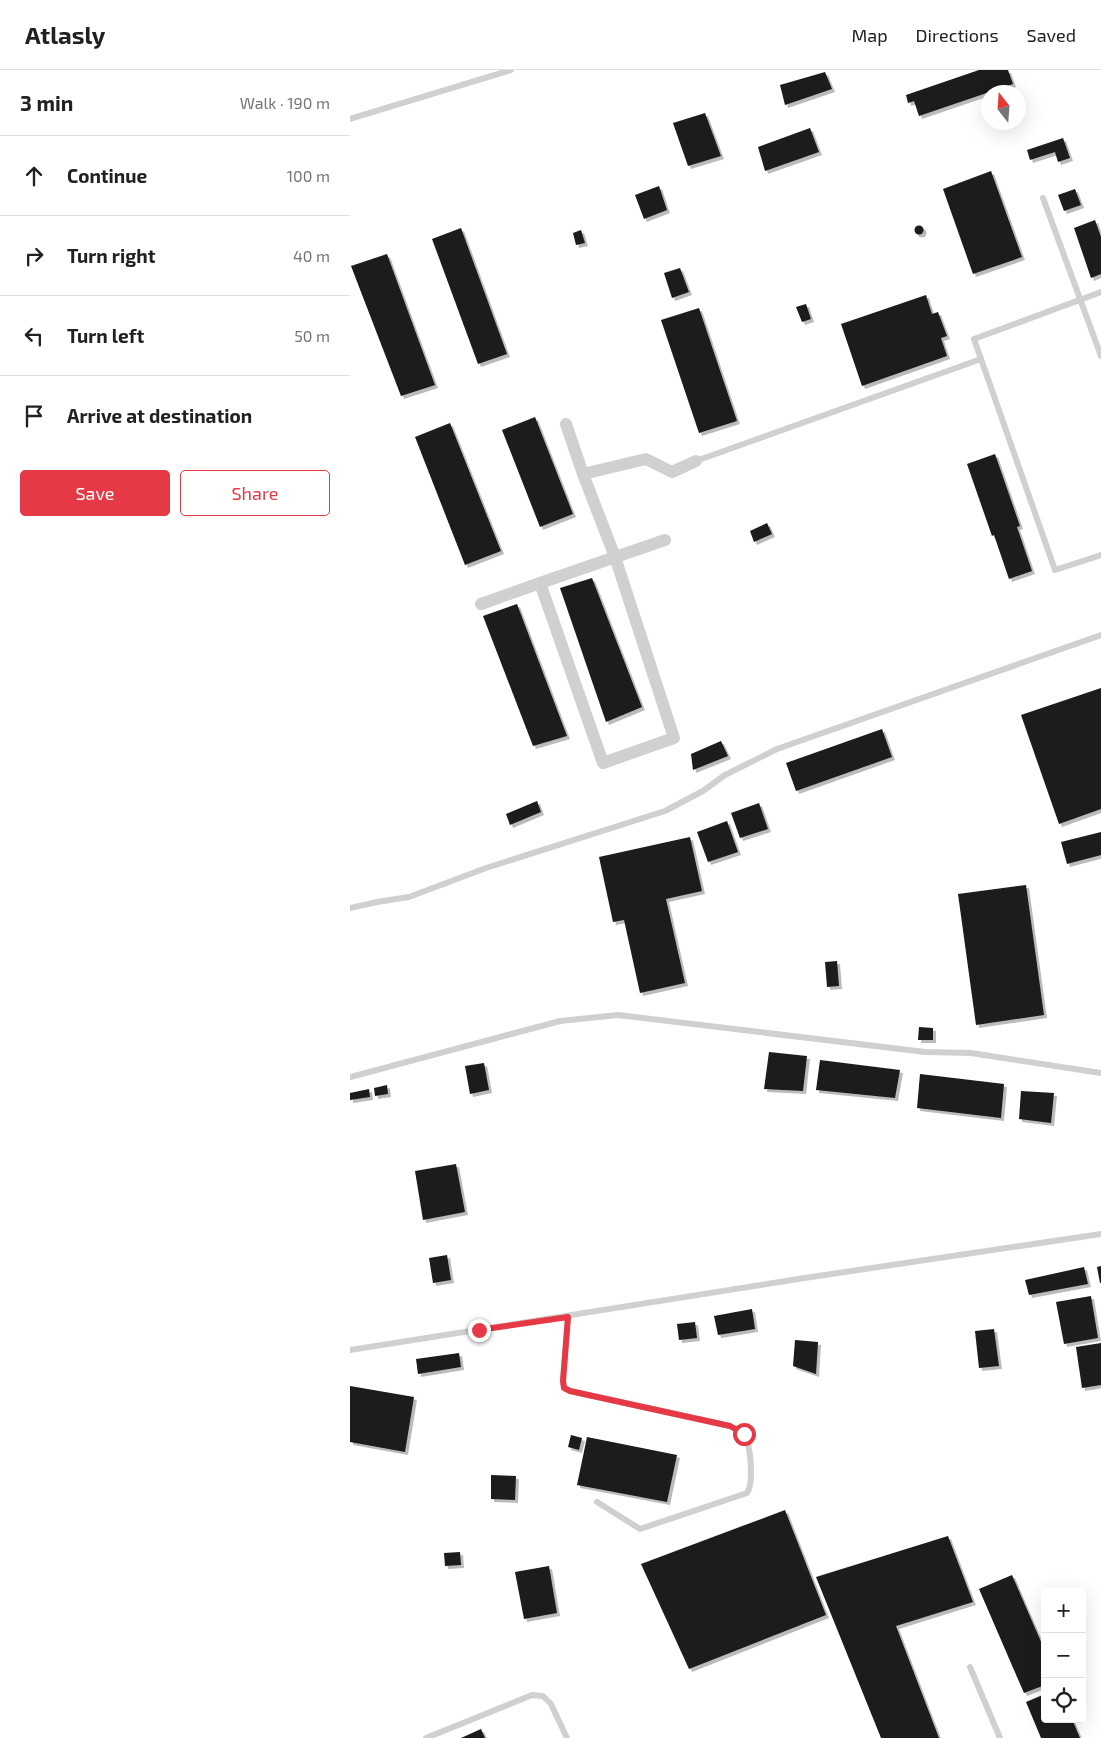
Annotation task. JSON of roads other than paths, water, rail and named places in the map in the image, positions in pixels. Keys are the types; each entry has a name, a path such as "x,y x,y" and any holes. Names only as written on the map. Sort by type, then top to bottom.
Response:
{"street":[{"path":"540,583 603,763 674,738 615,557 566,424"},
{"path":"584,474 646,459 672,472 696,461"},
{"path":"481,604 665,540"}],"lane":[{"path":"350,119 511,70"},
{"path":"1043,198 1101,356"},
{"path":"1101,292 974,339 1055,570 1101,555"},
{"path":"696,461 982,359"},
{"path":"350,908 409,897 486,868 665,811 703,791 725,775 777,748 1101,635"},
{"path":"350,1077 560,1021 618,1015 925,1052 970,1053 1101,1072"},
{"path":"350,1350 568,1317 811,1277 1101,1234"},
{"path":"568,1317 564,1388 570,1391 730,1426 744,1434 748,1445 751,1482 747,1493 640,1529 596,1502"},
{"path":"970,1667 1000,1738"},
{"path":"426,1738 532,1695 543,1696 551,1704 567,1738"}]}
